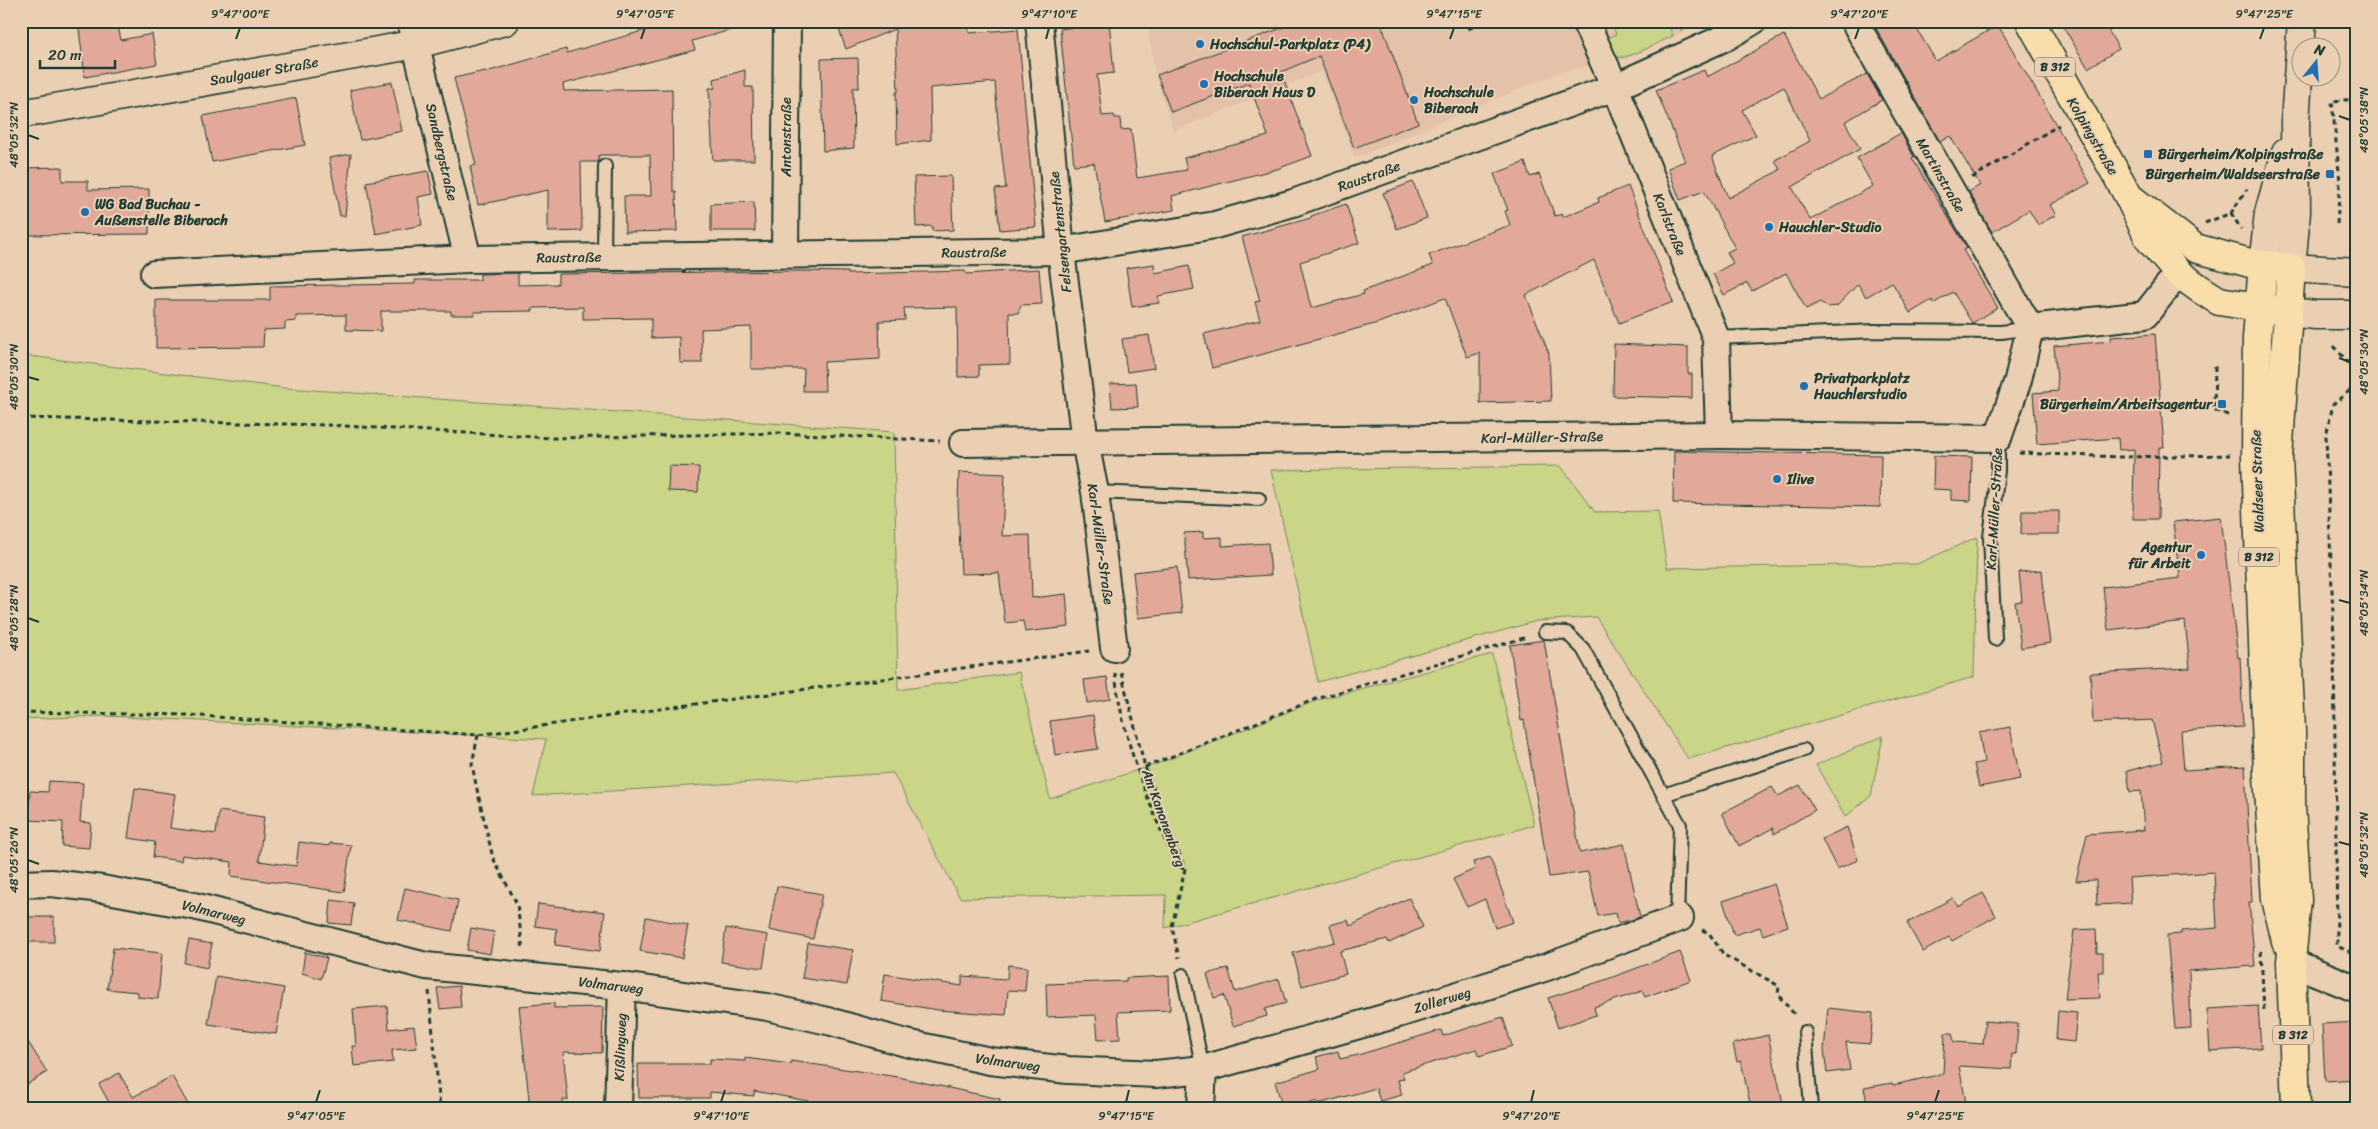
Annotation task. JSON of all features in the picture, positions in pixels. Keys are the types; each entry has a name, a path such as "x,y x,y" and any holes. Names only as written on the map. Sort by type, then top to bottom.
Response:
{"main road":[{"name":"Saulgauer Straße","path":"21,114 413,33 506,21"},
{"name":"Kolpingstraße","path":"2030,21 2150,240 2178,273 2219,300 2287,312"},
{"name":"Waldseer Straße","path":"2296,1108 2290,962 2297,900 2291,806 2291,731 2278,458 2287,312 2296,212 2294,122 2302,21"},
{"name":"Waldseer Straße","path":"2290,962 2276,899 2268,766 2256,456 2256,390 2263,265 2269,213 2294,122"},
{"name":"Kolpingstraße","path":"2128,198 2195,248 2263,265 2291,268"},
{"path":"2291,268 2357,272"},
{"path":"2287,312 2357,316"}],"street":[{"name":"Antonstraße","path":"785,254 787,21"},
{"name":"Felsengartenstraße","path":"1039,21 1061,251 1085,442"},
{"name":"Karlstraße","path":"1585,21 1615,87 1716,338 1719,435"},
{"name":"Raustraße","path":"154,274 468,259 1061,251 1215,225 1293,203 1615,87 1728,36 1753,21"},
{"name":"Martinstraße","path":"1854,21 2030,328"},
{"name":"Sandbergstraße","path":"413,33 468,259"},
{"path":"2030,328 2145,315 2178,273"},
{"name":"Karl-Müller-Straße","path":"963,443 1719,435 1998,438 2018,380 2030,328"},
{"name":"Karl-Müller-Straße","path":"1085,442 1095,492 1114,648"},
{"name":"Volmarweg","path":"21,884 50,884 102,889 194,906 426,966 622,986 767,1007 832,1022 906,1043 990,1060 1068,1070 1147,1073 1203,1069"},
{"name":"Zollerweg","path":"1203,1069 1398,1014 1548,967 1678,918"},
{"path":"2290,962 2357,989"},
{"name":"Kißlingweg","path":"618,1108 622,986"},
{"path":"1200,1108 1203,1069"}],"lane":[{"path":"604,257 605,166"},
{"path":"1716,338 1875,331 2001,332 2030,328"},
{"name":"Karl-Müller-Straße","path":"1995,639 1990,537 1998,471 1998,438"},
{"path":"1095,492 1259,500"},
{"path":"1545,632 1567,633 1583,648 1680,825 1678,918"},
{"path":"1663,795 1804,750"},
{"path":"1183,975 1203,1069"},
{"path":"1805,1037 1811,1108"}],"path":[{"path":"1465,21 1468,29 1486,21"},
{"path":"1678,21 1682,30"},
{"path":"2337,224 2340,182 2332,102 2357,98"},
{"path":"1950,191 2080,113"},
{"path":"2204,224 2231,213 2243,193"},
{"path":"2231,213 2241,230"},
{"path":"2334,346 2357,373"},
{"path":"2215,366 2214,410 2237,418"},
{"path":"2357,385 2333,404 2326,436 2334,641 2337,946 2357,955"},
{"path":"21,418 326,425 553,438 782,433 963,443"},
{"path":"1998,438 2018,453 2121,457 2236,455"},
{"path":"1145,767 1316,699 1545,632"},
{"path":"21,712 188,715 478,735 691,704 1114,648 1115,675 1125,732 1154,814 1176,865 1185,869"},
{"name":"Am Kanonenberg","path":"1114,648 1145,767 1185,869 1172,926 1183,975"},
{"path":"478,735 472,764 476,785 493,858 517,904 527,975"},
{"path":"1678,918 1709,933 1724,955 1779,986 1778,995 1796,1014 1793,1022 1805,1037"},
{"path":"430,1005 440,1108"}],"shaded area":[{"name":"Hochschule Biberach","path":"1147,21 1707,21 1626,59 1560,72 1355,158 1322,71 1173,131 1155,73"}],"green space":[{"path":"1611,21 1622,21 1625,28 1642,21 1667,21 1673,36 1629,56 1617,57 1605,49 1601,41 1616,34"},
{"path":"21,355 285,388 894,432 898,690 1019,672 1050,799 1159,763 1315,701 1492,654 1534,825 1165,928 1166,895 960,898 893,773 533,796 546,739 106,716 21,719"},
{"path":"1561,466 1595,512 1658,511 1667,568 1917,564 1977,537 1974,677 1688,759 1596,617 1537,621 1318,682 1271,470"},
{"path":"1883,736 1871,796 1845,817 1816,765"}],"building":[{"path":"78,21 117,21 121,40 152,34 157,64 85,77"},
{"path":"677,21 740,21 741,27 692,41 695,50 563,84 564,91 672,89 673,191 676,191 677,231 625,232 624,196 651,196 650,155 599,155 598,162 581,162 582,231 548,232 548,190 478,205 470,166 476,165 454,78 486,72 566,49 567,53"},
{"path":"836,21 968,21 969,33 1018,29 1036,227 1000,230 995,189 1006,188 995,82 930,88 931,140 897,144 896,92 898,92 895,29 846,49"},
{"path":"1083,21 1109,21 1114,73 1097,75 1102,116 1114,115 1115,118 1120,118 1121,130 1131,129 1137,178 1187,170 1184,158 1268,136 1249,83 1171,112 1157,75 1300,21 1380,21 1418,123 1354,148 1319,56 1281,72 1312,156 1277,169 1172,196 1174,210 1105,222 1094,163 1074,165 1060,29 1083,26"},
{"path":"1872,21 1912,21 1936,61 1998,25 2090,183 2050,205 2056,215 2038,225 2029,210 1992,232 1969,192 1980,185 1950,136 1940,142"},
{"path":"2060,21 2103,21 2119,49 2088,68"},
{"path":"1784,35 1819,99 1867,74 1882,100 1845,122 1860,149 1792,187 1810,220 1873,186 1857,158 1901,133 1914,157 1912,158 1967,248 1963,250 1998,308 1972,323 1953,292 1933,304 1932,300 1910,313 1892,282 1866,297 1858,284 1837,306 1828,307 1820,302 1806,309 1786,273 1752,291 1747,283 1724,295 1713,274 1733,263 1727,252 1735,248 1704,191 1680,200 1668,168 1685,161 1656,90 1704,70 1707,77","holes":["1784,87 1810,141 1775,160 1780,170 1728,198 1712,156 1756,135 1742,110"]},
{"path":"858,58 859,88 853,88 854,148 823,151 821,59"},
{"path":"745,70 745,87 753,87 754,160 713,160 709,88 715,88 714,79"},
{"path":"392,82 402,131 360,140 350,90"},
{"path":"296,98 305,145 212,162 203,116"},
{"path":"351,154 345,216 340,216 329,158"},
{"path":"1525,162 1530,177 1539,174 1555,216 1562,214 1563,217 1599,202 1598,198 1628,186 1673,302 1619,323 1594,260 1526,295 1549,354 1551,401 1480,403 1480,353 1467,357 1445,298 1378,323 1212,368 1204,334 1260,320 1255,302 1260,301 1242,237 1311,218 1311,216 1346,204 1359,243 1300,262 1311,308 1364,294 1363,291 1433,265 1429,255 1510,225 1505,211 1508,210 1494,174"},
{"name":"WG Bad Buchau - Außenstelle Biberach","path":"62,167 62,181 88,181 88,190 149,189 149,234 21,235 21,168"},
{"path":"428,171 433,194 418,197 422,225 376,234 366,182"},
{"path":"951,176 953,230 932,231 932,226 916,227 914,177"},
{"path":"1413,182 1427,218 1397,229 1383,193"},
{"path":"754,202 755,231 711,231 711,204"},
{"path":"1154,264 1155,273 1189,266 1194,289 1158,296 1159,303 1132,307 1126,268"},
{"path":"1039,269 1042,304 1021,305 1018,313 1009,313 1010,364 979,365 979,376 958,377 957,307 904,308 905,320 879,321 880,359 824,362 825,391 803,391 804,369 751,369 751,327 701,329 702,363 680,363 679,337 651,338 651,318 583,319 583,307 533,308 533,311 474,312 474,315 451,315 451,311 381,311 381,331 346,330 346,315 296,316 296,321 285,322 285,329 264,330 263,347 156,348 156,300 270,300 270,286 415,284 415,280 480,280 480,274 518,273 518,285 558,284 558,274 800,271 848,272 848,274 965,271 966,274"},
{"path":"2155,334 2164,447 2159,447 2158,519 2133,519 2134,449 2119,450 2118,438 2037,444 2033,393 2058,391 2054,346 2111,341 2111,337"},
{"path":"1149,335 1154,368 1127,372 1122,339"},
{"path":"1614,344 1688,347 1688,374 1692,374 1692,398 1613,396"},
{"path":"1136,383 1138,407 1112,408 1110,384"},
{"name":"Ilive","path":"1674,451 1881,455 1880,507 1673,503"},
{"path":"1934,456 1972,457 1971,501 1951,500 1951,490 1933,489"},
{"path":"669,466 699,467 698,492 668,491"},
{"path":"959,472 1005,474 1002,536 1030,535 1032,598 1066,594 1069,627 1025,632 1023,621 1005,623 999,573 961,574 958,503"},
{"path":"2022,511 2059,511 2059,534 2021,534"},
{"path":"2221,517 2238,658 2240,657 2243,727 2181,731 2184,770 2245,766 2252,902 2249,902 2255,966 2189,971 2191,1028 2175,1029 2167,935 2181,934 2181,931 2217,928 2214,872 2129,878 2131,903 2097,905 2096,880 2076,881 2087,834 2144,830 2141,791 2130,792 2127,771 2163,762 2152,720 2093,723 2090,673 2190,668 2185,621 2108,630 2103,587 2180,578 2173,522"},
{"path":"1203,532 1203,538 1222,537 1222,546 1268,543 1271,575 1188,580 1184,533"},
{"path":"1177,567 1182,613 1138,618 1133,572"},
{"path":"2042,570 2043,593 2050,643 2021,648 2015,602 2022,601 2019,572"},
{"path":"1544,640 1580,853 1624,844 1640,917 1631,920 1618,923 1616,913 1598,916 1588,872 1549,877 1524,720 1521,721 1510,645"},
{"path":"1107,677 1110,699 1087,703 1084,680"},
{"path":"1093,715 1098,749 1055,755 1050,721"},
{"path":"2010,727 2020,779 1979,787 1974,764 1984,762 1979,733"},
{"path":"49,781 83,783 80,822 91,823 89,848 62,846 63,822 28,820 30,791 48,792"},
{"path":"1800,785 1815,810 1774,834 1773,828 1739,846 1722,813 1772,787 1778,796"},
{"path":"135,788 175,794 170,828 216,834 219,811 264,817 259,861 296,866 299,842 329,846 330,843 351,845 344,892 231,876 232,862 182,855 181,861 153,857 155,842 128,838"},
{"path":"1847,827 1858,860 1837,869 1822,839"},
{"path":"1490,857 1513,922 1495,928 1485,899 1467,907 1453,879 1475,869 1473,862"},
{"path":"1774,884 1788,926 1763,935 1760,927 1734,935 1723,901"},
{"path":"777,886 822,894 813,939 769,930"},
{"path":"405,888 458,900 452,931 398,920"},
{"path":"1983,893 1996,916 1952,941 1949,937 1923,952 1907,923 1953,898 1958,907"},
{"path":"1409,898 1423,927 1389,943 1387,939 1340,951 1346,974 1302,986 1293,953 1335,942 1330,925 1348,920 1350,926"},
{"path":"331,900 354,903 351,925 329,923"},
{"path":"538,904 605,912 600,951 555,945 557,929 535,926"},
{"path":"21,917 54,917 54,942 21,942"},
{"path":"646,917 688,925 682,958 640,951"},
{"path":"471,928 494,932 490,954 467,950"},
{"path":"726,928 768,935 763,968 721,962"},
{"path":"2096,929 2097,953 2103,953 2103,972 2098,972 2100,998 2065,999 2074,930"},
{"path":"189,940 212,944 207,968 184,963"},
{"path":"808,943 853,950 847,985 802,978"},
{"path":"113,948 162,953 158,999 138,997 138,992 107,989"},
{"path":"305,952 327,958 321,979 302,973"},
{"path":"1680,952 1691,980 1645,997 1642,991 1594,1007 1596,1015 1558,1028 1548,998 1605,980"},
{"path":"1008,965 1027,967 1025,991 1008,990 1006,1015 938,1010 881,1001 885,974 962,986 962,976 1007,979"},
{"path":"1228,968 1235,992 1279,979 1286,1003 1265,1009 1267,1016 1233,1026 1224,995 1214,998 1207,974"},
{"path":"216,976 284,988 276,1034 208,1024"},
{"path":"1169,976 1170,1010 1118,1012 1120,1039 1098,1040 1096,1015 1047,1017 1046,984 1126,981 1126,978"},
{"path":"459,986 461,1007 440,1009 437,988"},
{"path":"554,1003 554,1008 603,1007 602,1053 563,1052 568,1100 563,1100 564,1108 530,1108 519,1006"},
{"path":"387,1006 389,1029 414,1026 417,1048 392,1050 393,1062 354,1066 352,1046 356,1046 353,1009"},
{"path":"2258,1006 2261,1048 2210,1051 2207,1009"},
{"path":"1828,1008 1873,1013 1870,1044 1846,1042 1850,1070 1827,1073 1824,1050"},
{"path":"2058,1011 2077,1013 2074,1042 2056,1040"},
{"path":"1503,1017 1512,1046 1479,1056 1476,1049 1402,1072 1404,1079 1398,1080 1402,1095 1380,1101 1376,1088 1318,1104 1317,1101 1295,1108 1283,1108 1275,1082 1320,1069 1316,1057 1338,1051 1340,1059 1441,1030 1443,1036"},
{"path":"1985,1021 2018,1024 2016,1054 2012,1054 2011,1069 1959,1066 1967,1108 1868,1108 1864,1088 1892,1083 1893,1085 1943,1074 1945,1033 1952,1033 1954,1042 1983,1044"},
{"path":"2357,1022 2357,1079 2325,1081 2322,1024"},
{"path":"21,1031 47,1072 21,1088"},
{"path":"1768,1035 1784,1108 1751,1108 1741,1061 1737,1062 1733,1044"},
{"path":"745,1058 791,1064 791,1061 898,1077 1000,1099 999,1108 824,1108 824,1104 754,1091 754,1096 710,1092 710,1098 639,1098 638,1064 710,1064 710,1059 745,1061"},
{"path":"119,1073 133,1097 172,1076 190,1108 112,1108 99,1084"}],"place":[{"name":"Hochschul-Parkplatz (P4)","path":"1200,44"},
{"name":"Hochschule Biberach Haus D","path":"1204,84"},
{"name":"Hochschule Biberach","path":"1414,100"},
{"name":"Bürgerheim/Kolpingstraße","path":"2148,154"},
{"name":"Bürgerheim/Waldseerstraße","path":"2330,174"},
{"name":"WG Bad Buchau - Außenstelle Biberach","path":"85,212"},
{"name":"Hauchler-Studio","path":"1769,227"},
{"name":"Privatparkplatz Hauchlerstudio","path":"1804,386"},
{"name":"Bürgerheim/Arbeitsagentur","path":"2222,404"},
{"name":"Ilive","path":"1777,479"},
{"name":"Agentur für Arbeit","path":"2201,555"}]}
